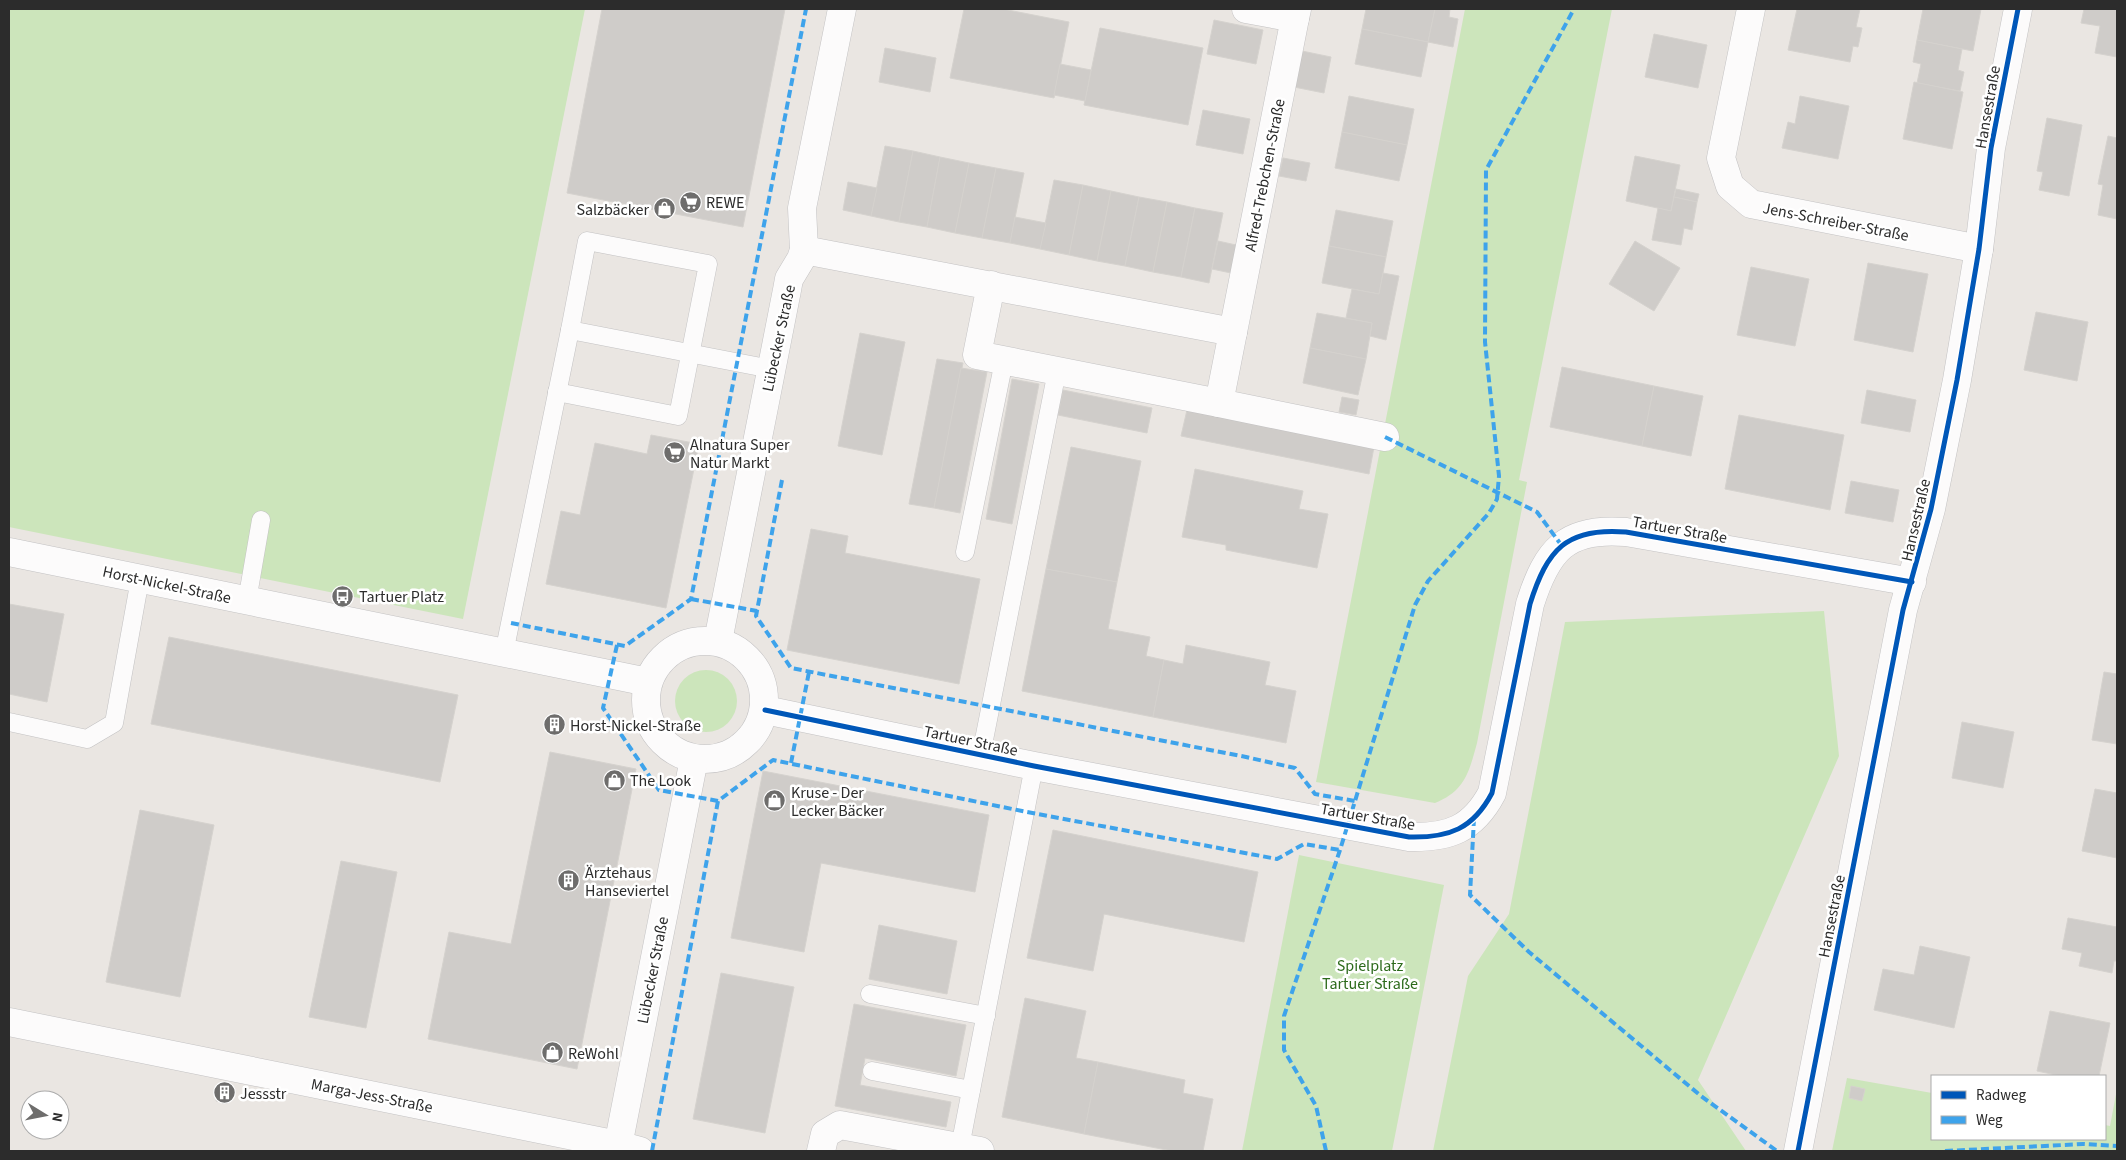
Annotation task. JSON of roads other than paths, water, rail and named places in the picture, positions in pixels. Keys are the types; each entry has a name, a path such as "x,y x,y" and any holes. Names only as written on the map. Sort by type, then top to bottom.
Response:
{"street":[{"name":"Lübecker Straße","path":"718,641 789,279 804,250 802,208 842,9"},
{"name":"Alfred-Trebchen-Straße","path":"1219,403 1296,14 1246,9"},
{"name":"Jens-Schreiber-Straße","path":"1751,9 1722,158 1730,186 1751,204 1979,248"},
{"name":"Hansestraße","path":"1798,1151 1903,610 1931,509 1954,398 1979,248 1991,148 2018,9"},
{"path":"804,250 1233,332"},
{"path":"991,285 976,355 1385,436"},
{"name":"Tartuer Straße","path":"765,710 1034,766 1409,837 1440,836 1453,832 1474,818 1484,808 1492,793 1530,604 1538,578 1546,562 1571,540 1592,532 1626,532 1912,582"},
{"name":"Horst-Nickel-Straße","path":"9,552 648,682"},
{"path":"696,641 718,641 738,649 754,664 764,684 765,710 758,730 741,748 719,759 694,759 670,749 654,731 646,707 648,682 658,662 675,648 696,641"},
{"name":"Lübecker Straße","path":"625,1149 694,759"},
{"name":"Marga-Jess-Straße","path":"9,1022 625,1149"},
{"path":"821,1151 825,1134 840,1125 970,1149"}],"lane":[{"path":"504,653 587,240 708,264 678,416 557,392"},
{"path":"570,330 771,369"},
{"path":"965,552 1004,361"},
{"path":"981,755 1057,371"},
{"path":"247,601 261,520"},
{"path":"9,722 87,739 114,723 140,579"},
{"path":"970,1149 971,1090 1034,766"},
{"path":"870,994 986,1016"},
{"path":"872,1071 971,1090"}],"place":[{"name":"REWE","path":"690,202"},
{"name":"Salzbäcker","path":"665,209"},
{"name":"Alnatura Super Natur Markt","path":"674,453"},
{"name":"Tartuer Platz","path":"343,596"},
{"name":"Horst-Nickel-Straße","path":"554,725"},
{"name":"The Look","path":"614,780"},
{"name":"Kruse - Der Lecker Bäcker","path":"775,801"},
{"name":"Ärztehaus Hanseviertel","path":"569,881"},
{"name":"ReWohl","path":"552,1053"},
{"name":"Jessstr","path":"224,1093"}],"park label":[{"name":"Spielplatz Tartuer Straße","path":"1370,974"}]}
